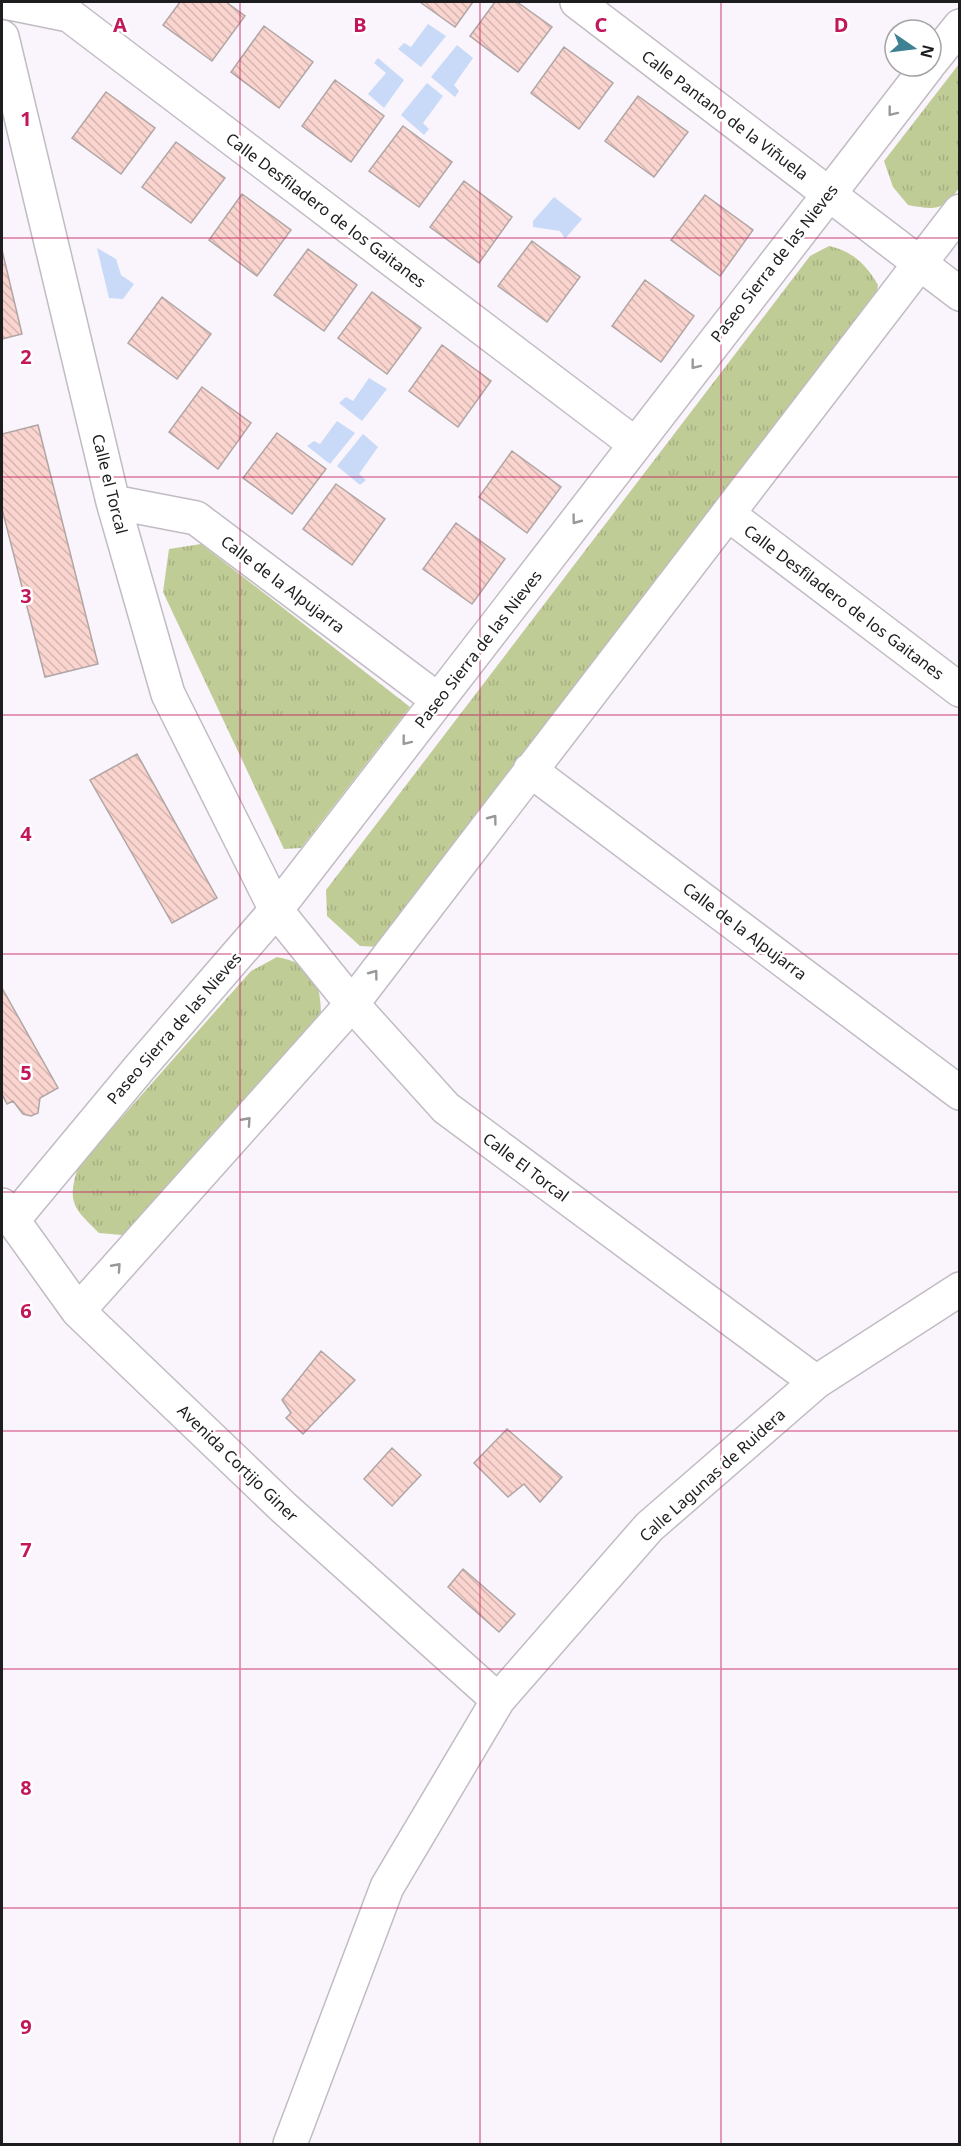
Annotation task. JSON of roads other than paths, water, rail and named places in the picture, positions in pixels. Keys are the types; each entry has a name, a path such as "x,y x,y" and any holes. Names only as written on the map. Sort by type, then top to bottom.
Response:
{"street":[{"name":"Calle Desfiladero de los Gaitanes","path":"5,2 69,15 635,444"},
{"name":"Calle Pantano de la Viñuela","path":"577,2 960,294"},
{"name":"Paseo Sierra de las Nieves","path":"943,48 960,27"},
{"name":"Calle el Torcal","path":"2,37 113,502 168,694 276,910"},
{"name":"Paseo Sierra de las Nieves","path":"7,1212 141,1066 276,910 919,78"},
{"path":"78,1311 352,1004 960,211"},
{"name":"Calle de la Alpujarra","path":"113,502 196,518 438,700"},
{"name":"Calle Desfiladero de los Gaitanes","path":"728,514 960,690"},
{"name":"Calle de la Alpujarra","path":"531,770 960,1093"},
{"name":"Calle El Torcal","path":"276,910 352,1004 446,1108 816,1382"},
{"name":"Avenida Cortijo Giner","path":"7,1212 78,1311 283,1507 498,1700"},
{"name":"Calle Lagunas de Ruidera","path":"290,2145 387,1887 498,1700 649,1527 816,1382 960,1289"}],"water":[{"path":"428,24 446,36 421,67 398,49 404,43 411,47"},
{"path":"457,45 473,58 454,85 459,91 455,97 431,77"},
{"path":"378,58 404,80 384,108 368,94 386,73 374,63"},
{"path":"427,83 443,96 423,123 429,129 424,135 401,115"},
{"path":"554,197 582,219 565,239 560,231 533,227 533,221"},
{"path":"97,248 116,259 121,275 134,284 123,299 109,298"},
{"path":"369,378 387,389 362,421 339,403 346,397 353,401"},
{"path":"337,421 355,433 330,464 307,446 314,441 320,444"},
{"path":"363,434 378,447 359,474 366,480 360,485 337,466"}]}
